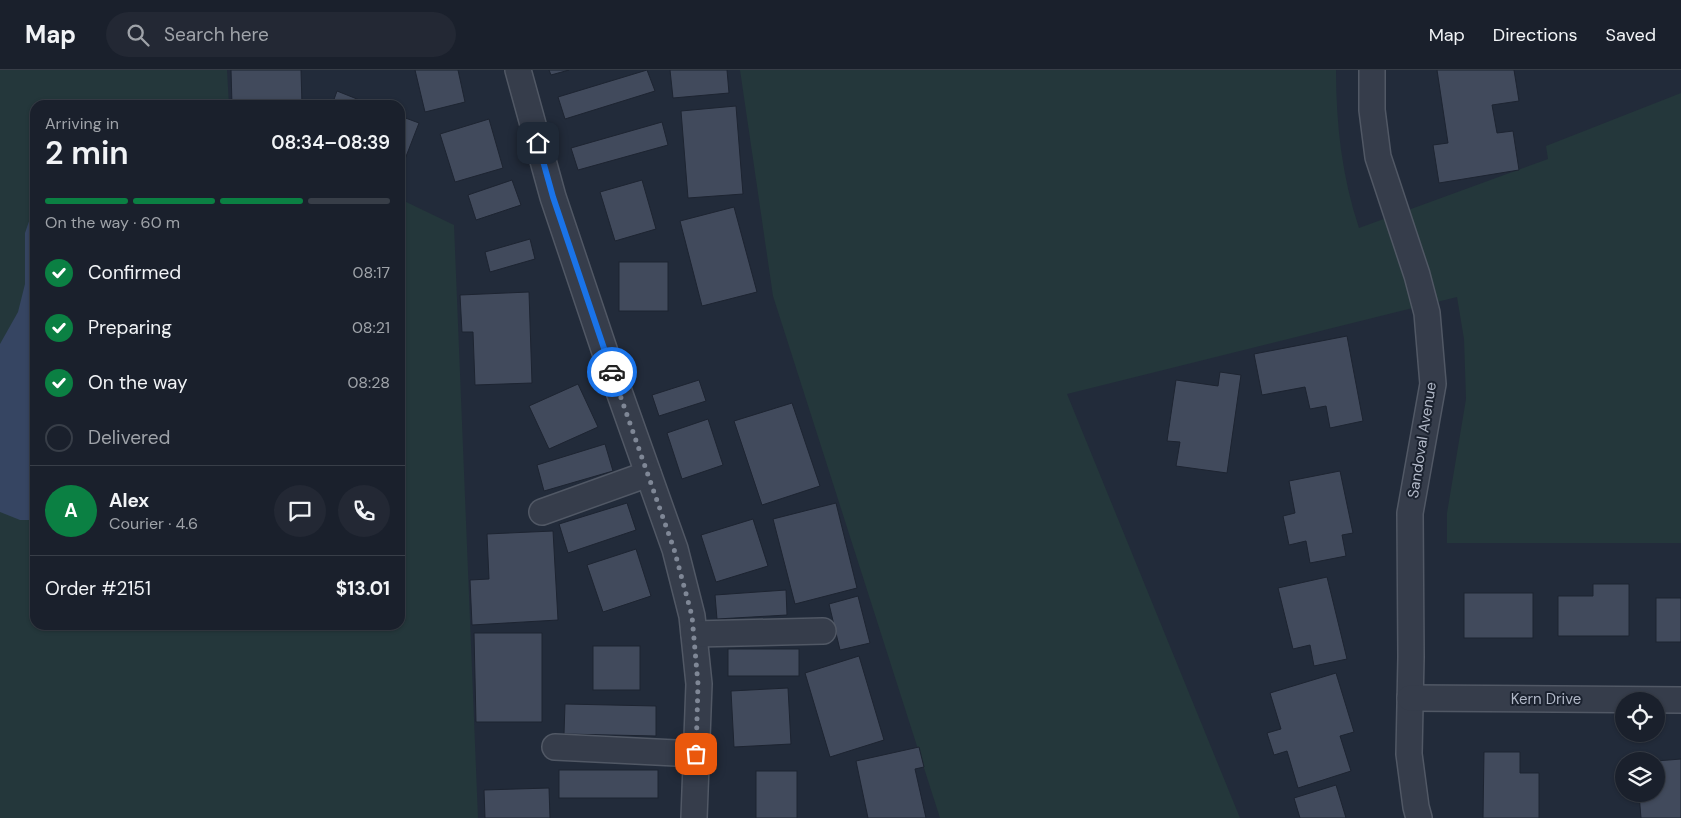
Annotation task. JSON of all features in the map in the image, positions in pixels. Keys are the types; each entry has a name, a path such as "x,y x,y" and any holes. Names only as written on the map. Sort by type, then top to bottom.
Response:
{"street":[{"path":"518,70 553,197 674,549 692,616 698,684 694,818"},
{"name":"Sandoval Avenue","path":"1372,70 1372,110 1378,157 1418,275 1427,312 1433,384 1410,513 1409,754 1419,818"},
{"path":"542,512 648,474"},
{"path":"694,634 823,631"},
{"name":"Kern Drive","path":"1410,698 1681,700"},
{"path":"555,748 696,754"}],"green space":[{"path":"0,70 227,70 229,100 30,100 30,630 405,630 405,201 454,225 478,818 0,818"},
{"path":"740,70 1336,70 1341,150 1348,189 1359,228 1548,159 1546,146 1681,93 1681,543 1447,543 1447,513 1466,399 1464,339 1457,297 1067,394 1240,818 940,818 773,296"}],"water":[{"path":"30,218 30,520 20,520 0,512 0,344 18,312 25,284 25,233"}],"building":[{"path":"231,70 301,70 302,100 232,100"},
{"path":"415,70 458,70 465,102 425,112"},
{"path":"549,70 569,70 551,75"},
{"path":"647,70 655,91 565,119 558,97"},
{"path":"670,70 727,70 729,93 673,98"},
{"path":"1437,70 1514,70 1519,101 1492,105 1497,133 1513,131 1519,170 1439,183 1433,145 1448,143"},
{"path":"337,91 360,100 334,100"},
{"path":"736,106 743,194 688,198 681,111"},
{"path":"405,118 419,123 405,159"},
{"path":"489,119 503,168 455,182 440,134"},
{"path":"662,122 668,145 578,170 571,148"},
{"path":"512,180 521,205 476,220 468,195"},
{"path":"642,180 656,229 615,241 600,192"},
{"path":"734,207 757,292 702,306 680,221"},
{"path":"530,239 535,259 490,272 485,252"},
{"path":"619,262 668,262 668,311 619,311"},
{"path":"529,292 532,383 475,385 473,332 462,332 460,295"},
{"path":"1347,336 1363,421 1330,428 1326,406 1310,409 1305,387 1262,395 1254,354"},
{"path":"1220,372 1241,375 1227,473 1176,466 1180,442 1167,441 1176,380 1218,386"},
{"path":"699,380 706,401 659,416 652,395"},
{"path":"578,384 598,427 549,449 529,406"},
{"path":"792,403 820,486 762,505 734,421"},
{"path":"708,419 723,465 682,479 667,433"},
{"path":"605,444 613,471 544,491 537,465"},
{"path":"1340,471 1353,533 1342,535 1346,556 1310,563 1306,541 1289,545 1283,516 1295,513 1289,481"},
{"path":"627,503 636,530 568,553 559,524"},
{"path":"836,503 857,588 795,604 773,519"},
{"path":"753,519 768,566 716,582 701,535"},
{"path":"553,531 558,620 472,625 470,580 489,579 487,534"},
{"path":"636,549 651,596 603,612 587,565"},
{"path":"1327,577 1347,659 1314,666 1310,645 1293,649 1278,588"},
{"path":"1593,584 1629,584 1629,636 1558,636 1558,596 1593,596"},
{"path":"786,590 787,615 717,619 715,595"},
{"path":"1464,593 1533,593 1533,638 1464,638"},
{"path":"858,596 870,643 840,650 829,604"},
{"path":"1656,598 1681,598 1681,642 1656,642"},
{"path":"474,633 542,633 542,722 476,722"},
{"path":"593,646 640,646 640,690 593,690"},
{"path":"728,649 799,649 799,676 728,676"},
{"path":"859,656 884,740 830,757 805,673"},
{"path":"1336,673 1354,732 1340,736 1351,771 1298,788 1287,751 1274,755 1267,733 1281,729 1270,693"},
{"path":"788,688 791,744 734,747 731,691"},
{"path":"565,704 656,706 656,736 564,734"},
{"path":"919,747 924,767 915,769 926,818 868,818 856,761"},
{"path":"1484,752 1520,752 1520,773 1539,773 1539,818 1483,818"},
{"path":"1681,759 1681,818 1641,818 1640,802 1665,802 1665,760"},
{"path":"559,770 658,770 658,798 559,798"},
{"path":"756,771 797,771 797,818 756,818"},
{"path":"1336,785 1346,818 1300,818 1294,798"},
{"path":"549,788 550,818 485,818 484,790"}],"way so far":[{"path":"612,372 674,549 692,616 698,684 696,754"}],"route":[{"path":"538,143 553,197 612,372"}]}
